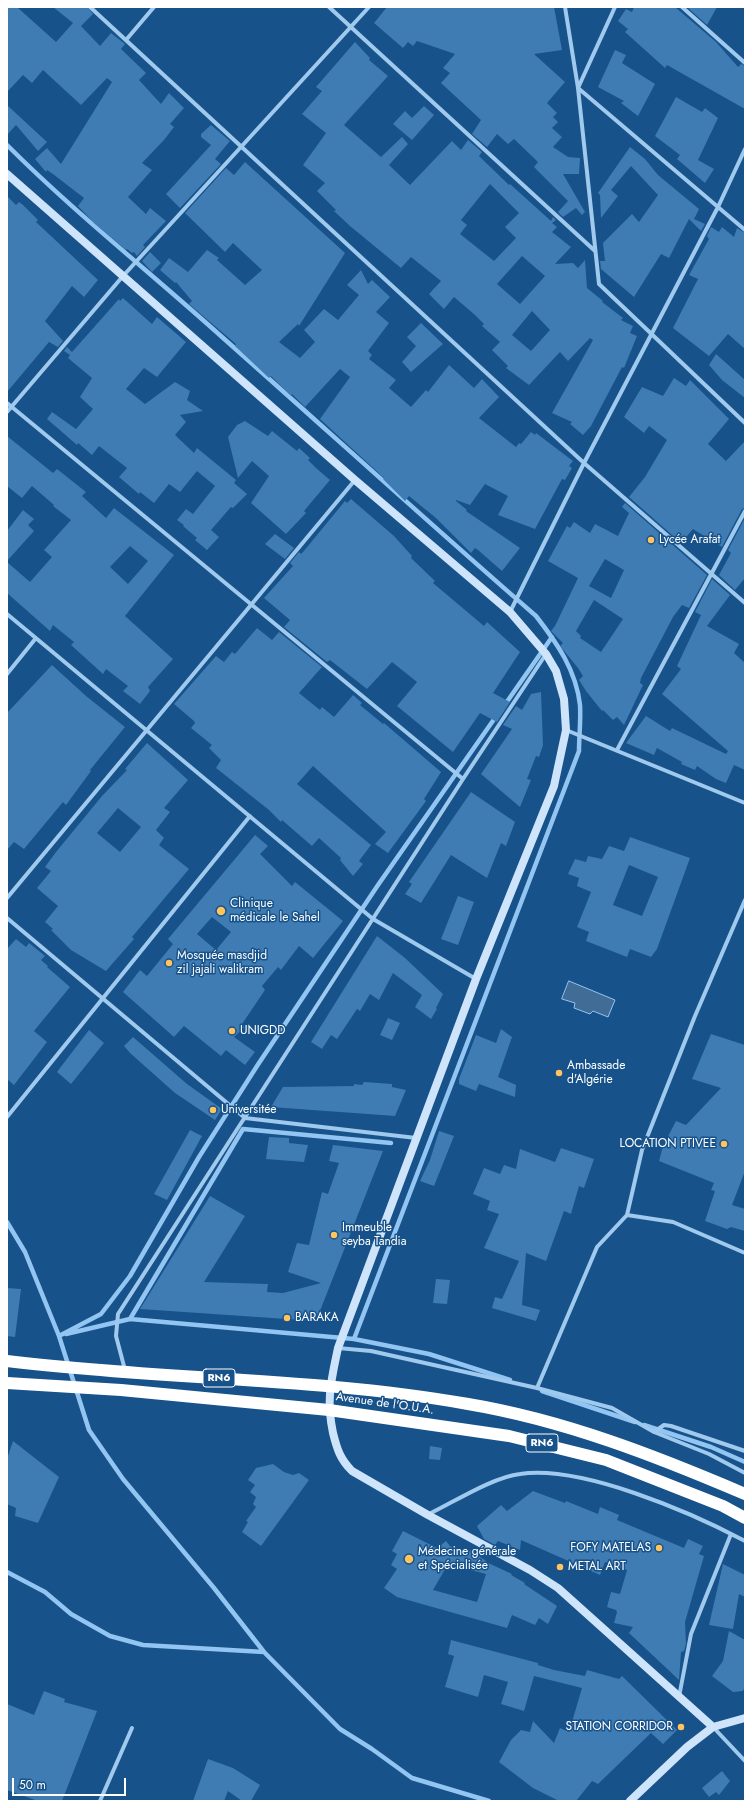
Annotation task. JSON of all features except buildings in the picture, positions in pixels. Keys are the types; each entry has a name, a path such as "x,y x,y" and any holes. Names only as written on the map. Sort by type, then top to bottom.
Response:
{"highway":[{"name":"Avenue de l'O.U.A.","path":"7,1361 109,1371 369,1389 470,1404 564,1426 672,1463 745,1494"},
{"name":"Avenue de l'O.U.A.","path":"7,1383 121,1390 329,1410 509,1436 606,1460 723,1506 745,1518"}],"street":[{"path":"90,7 584,463 745,603"},
{"path":"126,40 154,7"},
{"path":"329,7 595,251"},
{"path":"7,412 123,276 369,7"},
{"path":"566,7 578,88 599,284 745,423"},
{"path":"578,88 615,7"},
{"path":"682,7 745,63"},
{"path":"578,88 745,230"},
{"path":"510,612 584,463 718,207 745,149"},
{"path":"7,174 355,480 510,612 546,654 556,671 564,699 566,730 554,786 476,979 338,1348 330,1386 329,1410 337,1452 343,1463 352,1471 428,1515 530,1570 558,1588 713,1727 745,1761"},
{"path":"7,403 464,779"},
{"path":"7,898 355,480"},
{"path":"617,750 713,574 745,511"},
{"path":"7,614 373,919 476,979"},
{"path":"7,674 36,638"},
{"path":"125,1372 116,1336 118,1314 546,654"},
{"path":"566,730 745,803"},
{"path":"7,1117 250,816"},
{"path":"537,1388 597,1247 627,1215 642,1150 695,1016 745,900"},
{"path":"7,918 245,1118 416,1138"},
{"path":"627,1215 673,1222 745,1253"},
{"path":"338,1348 371,1351 537,1388 612,1408 654,1432 709,1454 745,1473"},
{"path":"654,1432 664,1425 671,1426 745,1451"},
{"path":"428,1515 492,1483 520,1474 540,1473 584,1478 656,1501 745,1541"},
{"path":"679,1697 691,1634 731,1534"},
{"path":"630,1801 687,1747 713,1727 745,1718"},
{"path":"100,1801 132,1728"}],"water":[{"path":"569,981 615,1000 608,1017 593,1011 590,1014 574,1008 575,1003 562,999"}],"waterway":[{"path":"7,145 59,195 195,313 536,616 558,647 570,669 578,692 580,705 579,751 354,1339"},
{"path":"504,706 552,637"},
{"path":"59,1336 101,1314 130,1276 199,1157 257,1066 378,885 497,715"},
{"path":"66,1334 130,1319 243,1129 391,1143"},
{"path":"7,1222 25,1252 59,1336 89,1430 123,1479 214,1588 264,1652"},
{"path":"130,1319 354,1339 429,1354 510,1380"},
{"path":"542,1391 635,1422"},
{"path":"644,1425 711,1447 745,1462"},
{"path":"7,1572 45,1592 71,1614 110,1636 143,1645 264,1652 340,1729 372,1749 412,1778 489,1801"}],"place":[{"name":"Lycée Arafat","path":"651,540"},
{"name":"Clinique médicale le Sahel","path":"221,911"},
{"name":"Mosquée masdjid zil jajali walikram","path":"169,963"},
{"name":"UNIGDD","path":"232,1031"},
{"name":"Ambassade d'Algérie","path":"559,1073"},
{"name":"Universitée","path":"213,1110"},
{"name":"LOCATION PTIVEE","path":"724,1144"},
{"name":"Immeuble seyba Tandia","path":"334,1235"},
{"name":"BARAKA","path":"287,1318"},
{"name":"FOFY MATELAS","path":"659,1548"},
{"name":"Médecine générale et Spécialisée","path":"409,1559"},
{"name":"METAL ART","path":"560,1567"},
{"name":"STATION CORRIDOR","path":"681,1727"}]}
